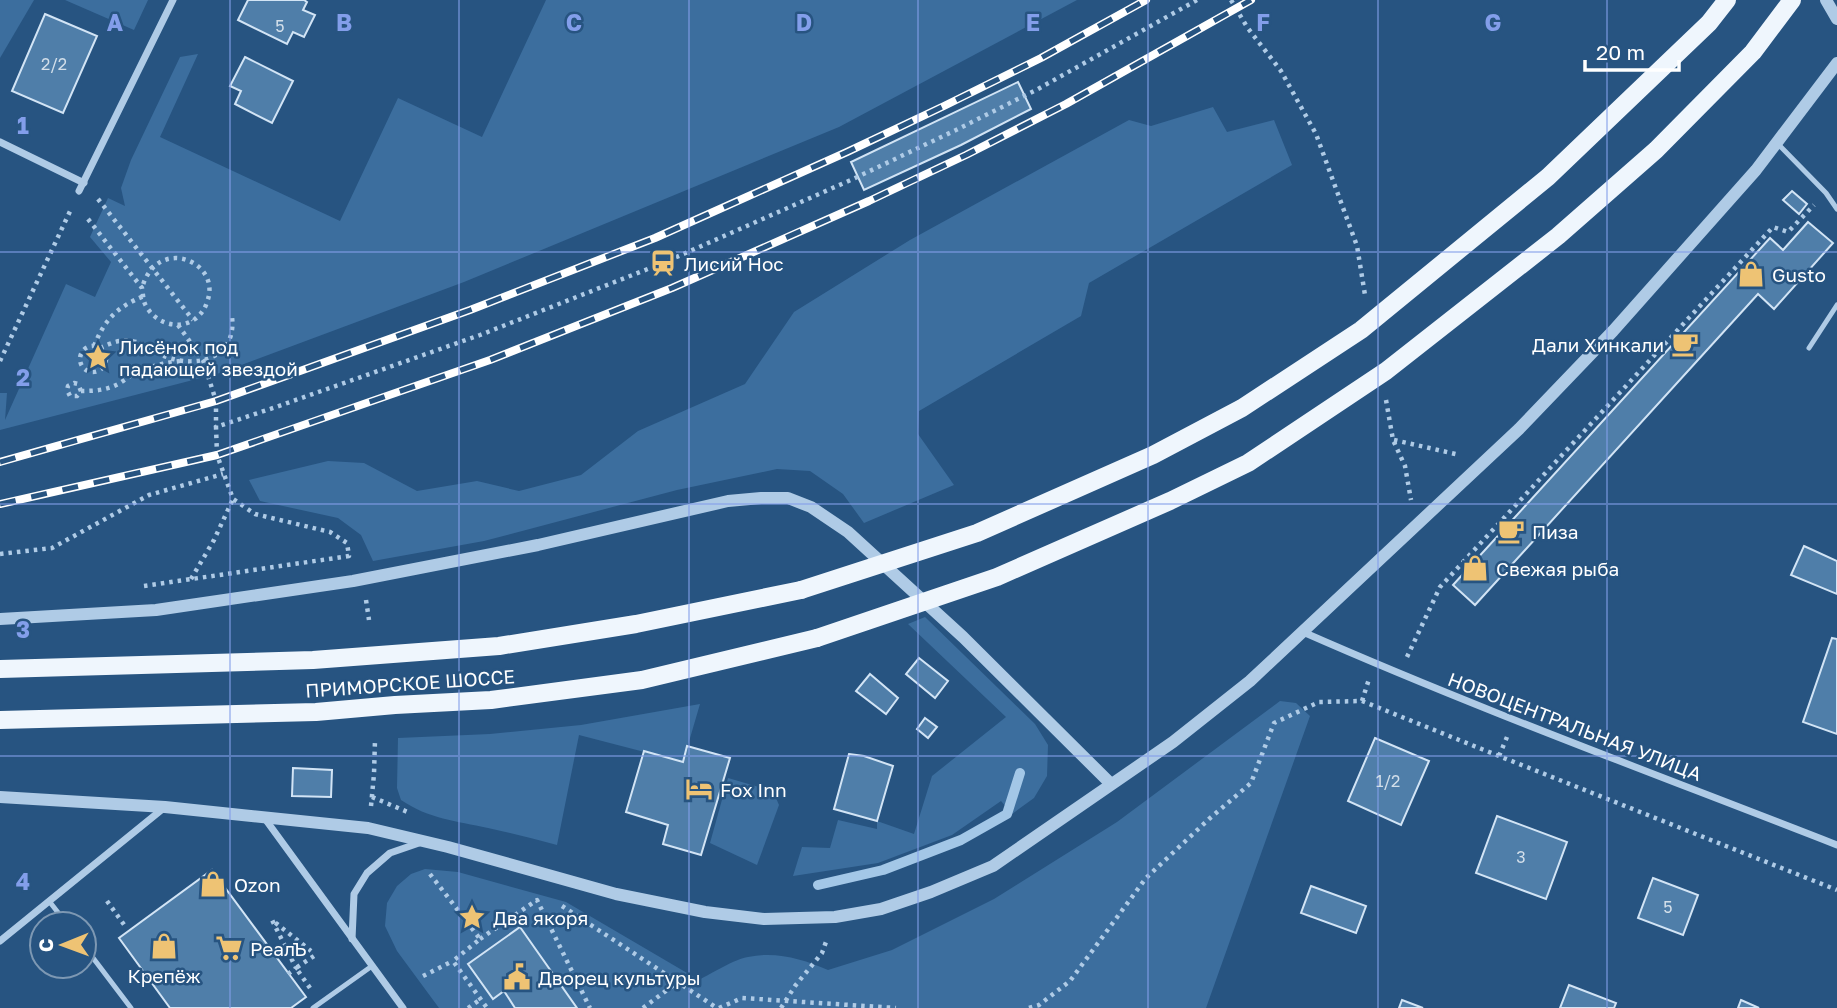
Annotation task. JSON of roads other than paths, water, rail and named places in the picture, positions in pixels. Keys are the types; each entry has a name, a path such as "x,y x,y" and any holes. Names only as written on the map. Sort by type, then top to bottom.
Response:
{"main road":[{"name":"ПРИМОРСКОЕ ШОССЕ","path":"0,669 313,660 499,646 636,624 801,590 977,533 1153,455 1242,408 1361,330 1548,177 1709,23 1727,0"},
{"name":"ПРИМОРСКОЕ ШОССЕ","path":"0,720 316,712 491,700 642,680 817,638 997,577 1170,502 1248,463 1386,371 1558,236 1656,150 1753,52 1792,0"}],"street":[{"path":"79,191 173,0"},
{"path":"1826,0 1837,19"},
{"path":"0,797 165,807 368,828 616,894 705,912 764,919 835,917 881,909 931,892 993,866 1173,742 1250,681 1519,429 1613,331 1747,180 1837,63"},
{"path":"0,142 84,183"},
{"path":"0,619 156,610 354,581 538,545 728,501 788,498 811,507 848,532 963,637 1111,784"},
{"name":"НОВОЦЕНТРАЛЬНАЯ УЛИЦА","path":"1303,632 1514,720 1837,845"},
{"path":"0,941 165,807"},
{"path":"263,816 403,1008"},
{"path":"352,939 354,894 368,873 390,853 422,841"}],"lane":[{"path":"1777,143 1826,193 1837,209"},
{"path":"1809,348 1837,306"},
{"path":"49,901 56,910"},
{"path":"98,964 131,1008"},
{"path":"313,1008 372,966"}],"waterway":[{"path":"818,885 883,870 961,840 1007,814 1020,773"}],"railway":[{"path":"0,462 216,401 470,310 655,238 944,106 1041,58 1146,0"},
{"path":"0,504 217,455 490,360 672,288 966,155 1066,104 1251,0"}],"place":[{"name":"Лисий Нос","path":"663,263"},
{"name":"Gusto","path":"1751,274"},
{"name":"Дали Хинкали","path":"1685,344"},
{"name":"Лисёнок под падающей звездой","path":"98,357"},
{"name":"Пиза","path":"1511,531"},
{"name":"Свежая рыба","path":"1475,568"},
{"name":"Fox Inn","path":"699,789"},
{"name":"Ozon","path":"213,884"},
{"name":"Два якоря","path":"472,917"},
{"name":"Крепёж","path":"164,946"},
{"name":"РеалЪ","path":"229,948"},
{"name":"Дворец культуры","path":"517,977"}]}
